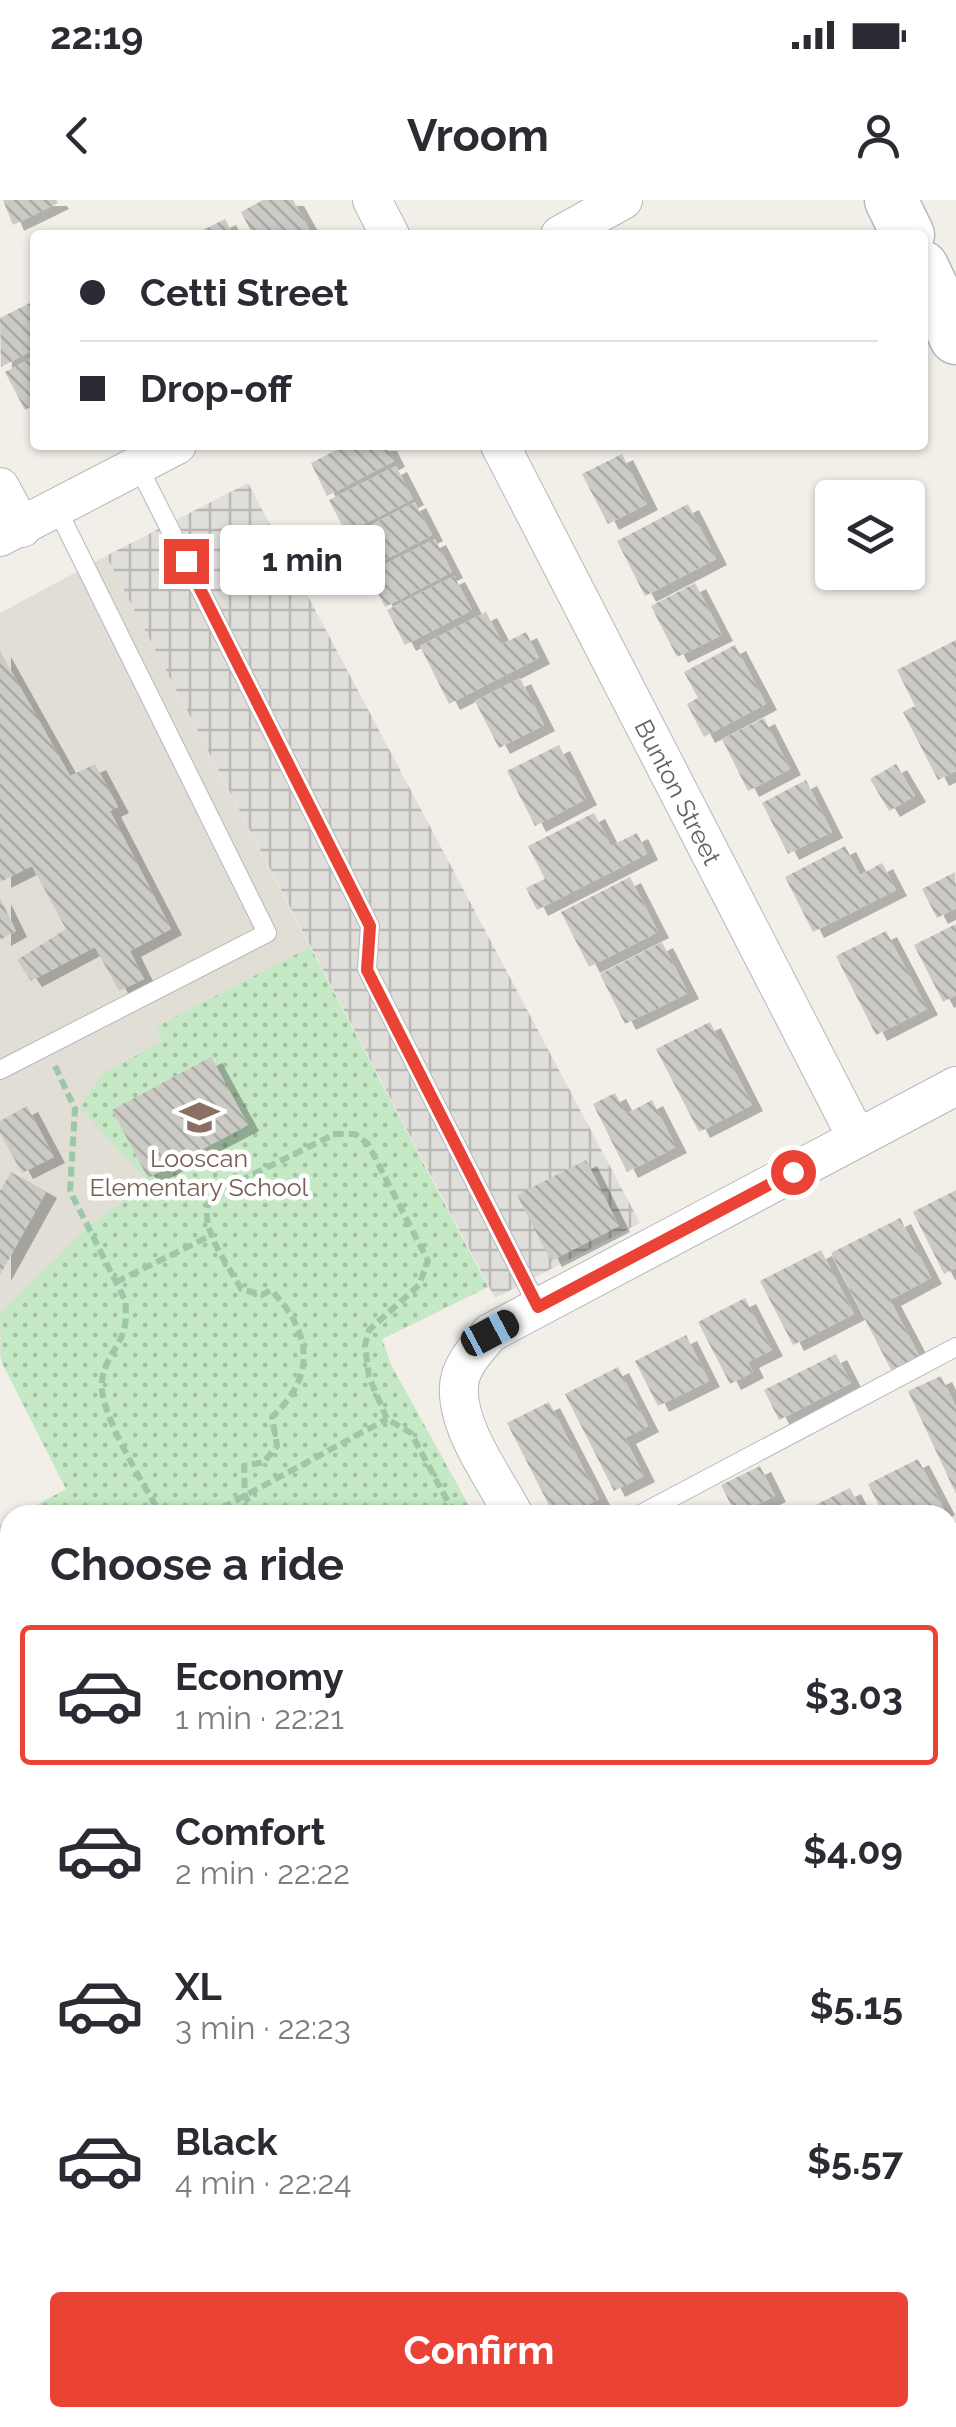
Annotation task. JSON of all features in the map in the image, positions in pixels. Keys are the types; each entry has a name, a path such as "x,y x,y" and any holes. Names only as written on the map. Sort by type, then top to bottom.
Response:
{"main road":[{"path":"891,200 906,230"},
{"path":"928,280 956,338"}],"street":[{"path":"372,200 387,230"},
{"path":"569,230 624,200"},
{"path":"0,487 11,533 167,450"},
{"name":"Bunton Street","path":"503,450 857,1138"},
{"path":"509,1505 462,1414 459,1384 467,1361 490,1333 956,1086"}],"lane":[{"path":"138,466 370,926 367,970 538,1307"},
{"path":"0,1070 267,933 58,509"},
{"path":"658,1505 956,1347"}],"path":[{"path":"46,1046 75,1109 70,1191 116,1282 128,1320 102,1380 104,1404 156,1505"},
{"path":"250,1505 245,1496 244,1466 264,1462 278,1446 272,1417 291,1400 301,1380 304,1354 300,1329 289,1308 271,1290 262,1295 241,1289 204,1217 214,1194 327,1136 355,1134 368,1144 428,1260 419,1285 369,1330 364,1344 369,1377 387,1420 412,1433 449,1505"},
{"path":"116,1282 212,1236"},
{"path":"228,1505 387,1420"}],"shaded area":[{"path":"248,483 640,1223 495,1298 106,556"},
{"name":"Looscan Elementary School","path":"106,556 488,1287 382,1339 391,1365 468,1505 37,1505 66,1489 0,1357 0,613"}],"green space":[{"path":"310,947 488,1287 382,1339 391,1365 468,1505 37,1505 66,1489 2,1363 0,1314 92,1223 151,1184 80,1108 102,1074 163,1041 156,1027"}],"building":[{"path":"3,200 56,200 58,203 13,225"},
{"path":"263,200 293,200 309,229 250,230 241,212"},
{"path":"225,219 230,230 203,230"},
{"path":"30,303 30,352 1,367 0,318"},
{"path":"30,359 30,408 25,410 5,372"},
{"path":"336,450 388,450 394,461 327,496 311,463"},
{"path":"622,454 647,504 608,524 582,474"},
{"path":"396,466 413,499 346,533 329,500"},
{"path":"415,502 432,535 365,570 348,537"},
{"path":"688,504 716,559 645,596 617,541"},
{"path":"435,539 452,572 385,607 368,573"},
{"path":"454,576 472,610 405,645 387,610"},
{"path":"695,583 722,635 677,657 651,606"},
{"path":"486,612 503,644 526,632 539,658 449,704 420,646"},
{"path":"956,640 956,771 938,780 903,712 915,706 897,670"},
{"path":"735,645 766,704 704,737 687,704 698,698 684,672"},
{"path":"0,651 70,776 95,764 118,807 110,811 171,929 130,951 144,979 119,991 95,947 31,981 17,960 66,929 32,866 0,882"},
{"path":"520,678 544,725 499,748 475,701"},
{"path":"764,718 790,769 748,791 722,739"},
{"path":"559,745 586,799 535,826 507,771"},
{"path":"896,764 915,796 889,811 870,779"},
{"path":"806,780 832,832 788,854 762,803"},
{"path":"594,813 611,846 637,833 647,854 537,910 526,888 545,879 528,846"},
{"path":"845,846 860,875 882,863 896,890 813,932 785,877"},
{"path":"955,872 956,908 937,918 922,889"},
{"path":"630,877 658,932 589,967 561,912"},
{"path":"0,898 16,931 0,940"},
{"path":"956,924 956,995 943,1002 914,945"},
{"path":"886,931 927,1009 876,1035 836,956"},
{"path":"662,942 688,993 625,1024 600,974"},
{"path":"710,1022 752,1105 699,1132 656,1049"},
{"path":"211,1057 248,1125 148,1178 112,1110"},
{"path":"615,1093 626,1114 652,1100 676,1147 627,1172 593,1104"},
{"path":"27,1106 54,1157 22,1173 0,1133 0,1121"},
{"path":"586,1160 619,1226 551,1261 517,1195"},
{"path":"11,1172 46,1192 0,1275 0,1191"},
{"path":"956,1190 956,1268 944,1274 913,1212"},
{"path":"900,1218 931,1278 890,1300 919,1355 891,1370 831,1253"},
{"path":"821,1250 854,1314 793,1345 760,1281"},
{"path":"745,1298 772,1350 748,1362 753,1372 730,1384 698,1322"},
{"path":"686,1335 709,1381 658,1406 635,1361"},
{"path":"836,1354 851,1383 779,1420 764,1390"},
{"path":"618,1367 648,1426 625,1438 644,1476 614,1491 565,1394"},
{"path":"941,1376 956,1407 956,1494 908,1391"},
{"path":"549,1402 599,1499 587,1505 549,1505 507,1423"},
{"path":"918,1459 942,1505 879,1505 868,1484"},
{"path":"760,1466 775,1496 757,1505 731,1505 721,1485"},
{"path":"850,1488 859,1505 815,1505"}],"place":[{"name":"Looscan Elementary School","path":"199,1117"}],"route":[{"path":"186,561 370,926 367,970 538,1307 793,1172"}]}
